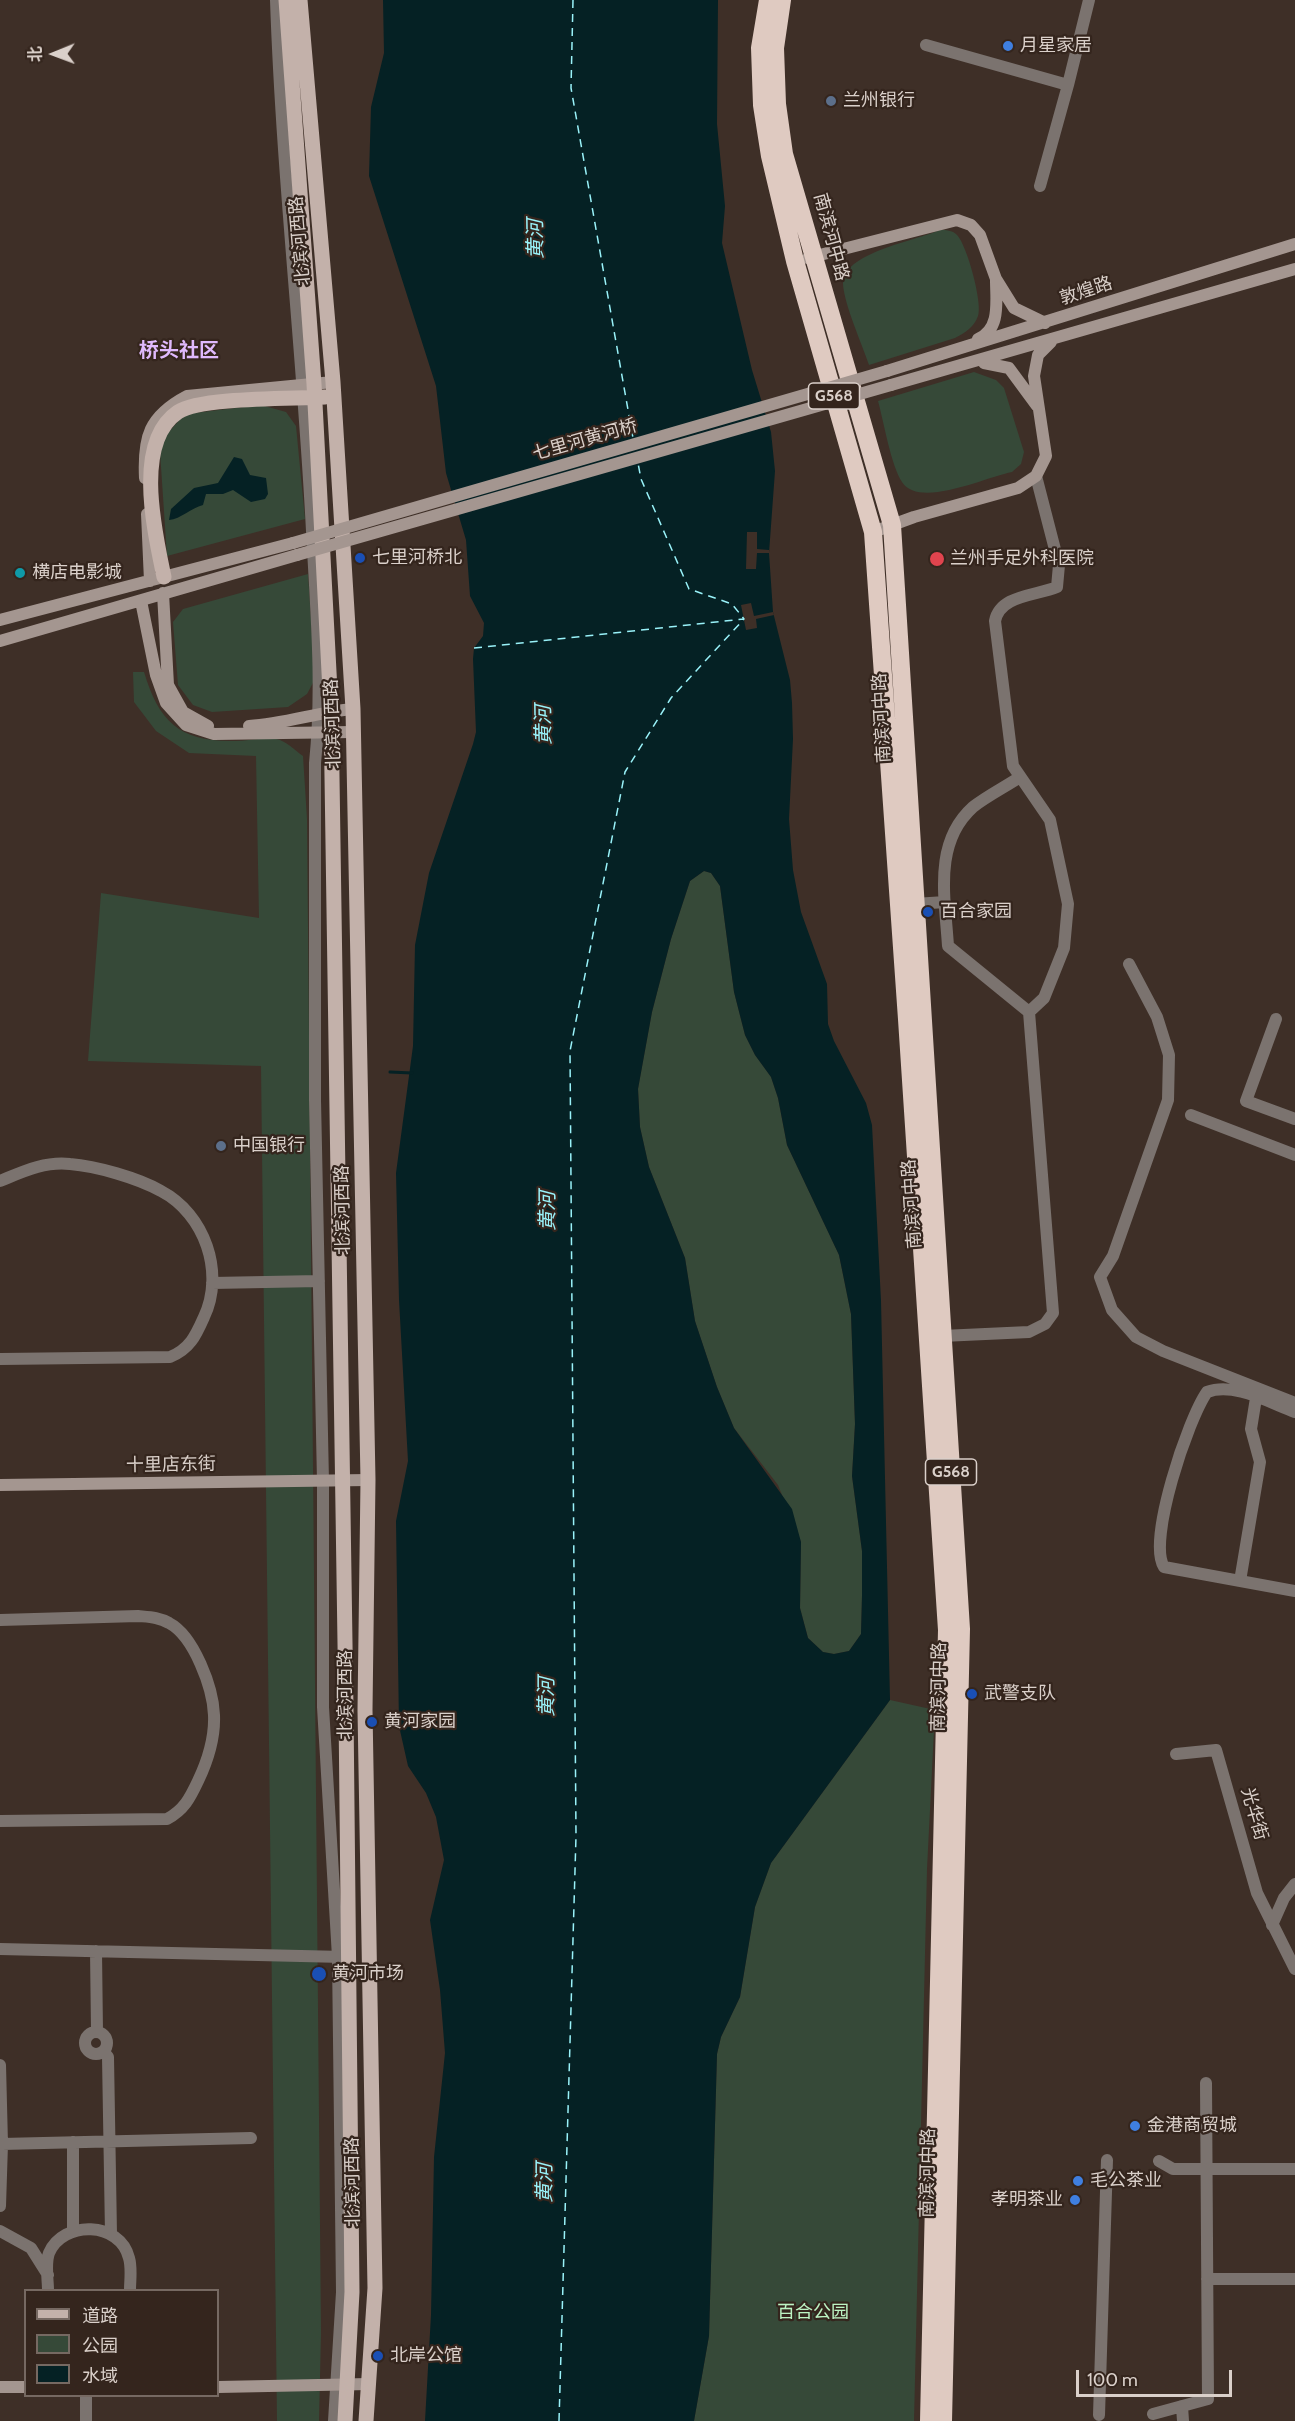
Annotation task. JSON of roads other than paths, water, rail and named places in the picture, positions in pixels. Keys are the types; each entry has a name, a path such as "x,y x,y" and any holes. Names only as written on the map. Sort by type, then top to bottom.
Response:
{"highway":[{"name":"南滨河中路","path":"768,0 760,48 762,105 770,156 795,261 873,532 946,1630 929,2421"},
{"name":"南滨河中路","path":"782,0 775,48 777,104 784,154 892,525 961,1629 943,2421"}],"main road":[{"name":"北滨河西路","path":"286,0 325,713 343,1482 343,1957 352,2292 341,2385 345,2421"},
{"name":"北滨河西路","path":"300,0 333,389 353,709 368,1480 365,1710 375,2288 365,2421"},
{"path":"795,261 957,220 971,225 980,235 996,279 1014,308 1045,323"},
{"name":"敦煌路","path":"887,370 1295,244"},
{"name":"敦煌路","path":"891,386 1295,269"},
{"path":"961,346 987,335 997,315 996,279"},
{"path":"873,532 1018,488 1036,476 1046,456 1034,376 1038,355 1052,341"},
{"path":"974,363 995,363 1010,368 1037,407"},
{"name":"七里河黄河桥","path":"295,549 887,370"},
{"name":"七里河黄河桥","path":"295,549 891,386"},
{"path":"157,579 151,465 160,430 179,411 214,403 333,389"},
{"path":"0,620 157,579 295,549"},
{"path":"0,641 141,601 295,549"},
{"path":"163,593 168,685 183,712 211,727 273,725 353,709"},
{"path":"141,601 156,675 166,703 186,725 214,734 353,732"},
{"name":"十里店东街","path":"0,1485 368,1480"},
{"path":"219,2387 369,2384"},
{"path":"341,2385 353,2392 365,2421"},
{"path":"0,2387 24,2387"}],"street":[{"path":"276,0 309,391"},
{"path":"1040,186 1089,0"},
{"path":"926,45 1068,85"},
{"path":"1029,1012 1044,998 1064,948 1068,904 1050,820 1013,766 994,621 997,611 1003,604 1057,587 1059,565 1036,476"},
{"path":"0,1949 343,1957 323,1707 323,1481 315,763 324,732"},
{"path":"942,1336 1029,1332 1045,1324 1053,1313 1029,1012 948,946 945,902 944,855 952,831 974,807 1020,777"},
{"path":"915,904 945,902"},
{"path":"1130,964 1157,1017 1169,1055 1168,1100 1113,1256 1100,1277 1112,1310 1136,1337 1163,1351 1295,1403"},
{"path":"1276,1019 1246,1101 1295,1119"},
{"path":"1191,1115 1295,1155"},
{"path":"0,1182 32,1167 68,1163 104,1170 162,1191 188,1212 206,1240 213,1272 210,1305 196,1335 190,1345 170,1357 0,1359"},
{"path":"212,1283 319,1281"},
{"path":"1295,1412 1220,1387 1207,1392 1180,1452 1160,1532 1158,1558 1164,1567 1295,1591"},
{"path":"1240,1581 1260,1462 1251,1429 1256,1398"},
{"path":"0,1620 138,1616 155,1617 170,1623 183,1634 205,1672 214,1714 209,1758 185,1806 167,1819 0,1821"},
{"name":"光华街","path":"1176,1754 1216,1750 1257,1893 1295,1969"},
{"path":"1272,1925 1284,1898 1295,1884"},
{"path":"96,1951 97,2032"},
{"path":"97,2032 88,2035 86,2047 96,2055 104,2052"},
{"path":"97,2032 107,2039 104,2052"},
{"path":"104,2052 108,2057 111,2234"},
{"path":"0,2065 2,2144 0,2206"},
{"path":"1153,2414 1208,2399 1206,2083"},
{"path":"2,2144 252,2138"},
{"path":"73,2142 73,2232"},
{"path":"1099,2415 1107,2160"},
{"path":"1159,2161 1173,2169 1295,2169"},
{"path":"48,2289 48,2255 56,2242 73,2232 97,2229 111,2234 122,2244 129,2257 130,2289"},
{"path":"0,2231 31,2248 48,2276"},
{"path":"1207,2279 1295,2279"},
{"path":"334,2421 341,2385"},
{"path":"86,2397 86,2421"},
{"path":"1182,2406 1183,2421"}],"water":[{"name":"黄河","path":"383,0 718,0 717,124 725,206 722,243 752,370 771,432 775,471 769,553 773,612 790,680 792,703 793,739 789,819 793,870 801,912 827,984 828,1024 834,1041 866,1103 872,1125 881,1301 890,1700 771,1863 755,1907 740,1997 721,2037 717,2054 709,2336 694,2421 425,2421 431,2315 434,2157 445,2053 440,1990 430,1920 444,1860 436,1817 426,1793 408,1766 399,1726 396,1521 408,1461 399,1300 396,1173 413,1046 415,945 429,873 476,732 473,659 474,648 483,636 484,623 470,596 466,540 446,473 436,386 369,176 371,107 384,53","holes":["704,871 711,873 720,886 734,992 745,1035 755,1055 771,1077 778,1098 787,1145 839,1255 851,1314 855,1424 852,1476 862,1551 861,1634 849,1651 834,1654 823,1652 808,1638 800,1608 801,1542 792,1509 734,1428 717,1387 695,1321 685,1258 649,1167 640,1127 638,1089 652,1012 671,939 690,881"]},
{"path":"234,457 242,459 250,475 266,478 268,494 265,499 251,502 233,490 223,494 206,494 203,505 178,518 169,520 171,509 194,488 218,483"}],"waterway":[{"path":"390,1072 412,1073"}],"place":[{"name":"月星家居","path":"1008,46"},
{"name":"兰州银行","path":"831,101"},
{"name":"七里河桥北","path":"360,558"},
{"name":"兰州手足外科医院","path":"937,559"},
{"name":"横店电影城","path":"20,573"},
{"name":"百合家园","path":"928,912"},
{"name":"中国银行","path":"221,1146"},
{"name":"武警支队","path":"972,1694"},
{"name":"黄河家园","path":"372,1722"},
{"name":"黄河市场","path":"319,1974"},
{"name":"金港商贸城","path":"1135,2126"},
{"name":"毛公茶业","path":"1078,2181"},
{"name":"孝明茶业","path":"1075,2200"},
{"name":"北岸公馆","path":"378,2356"}],"district":[{"name":"桥头社区","path":"179,351"}],"park label":[{"name":"百合公园","path":"813,2313"}]}
